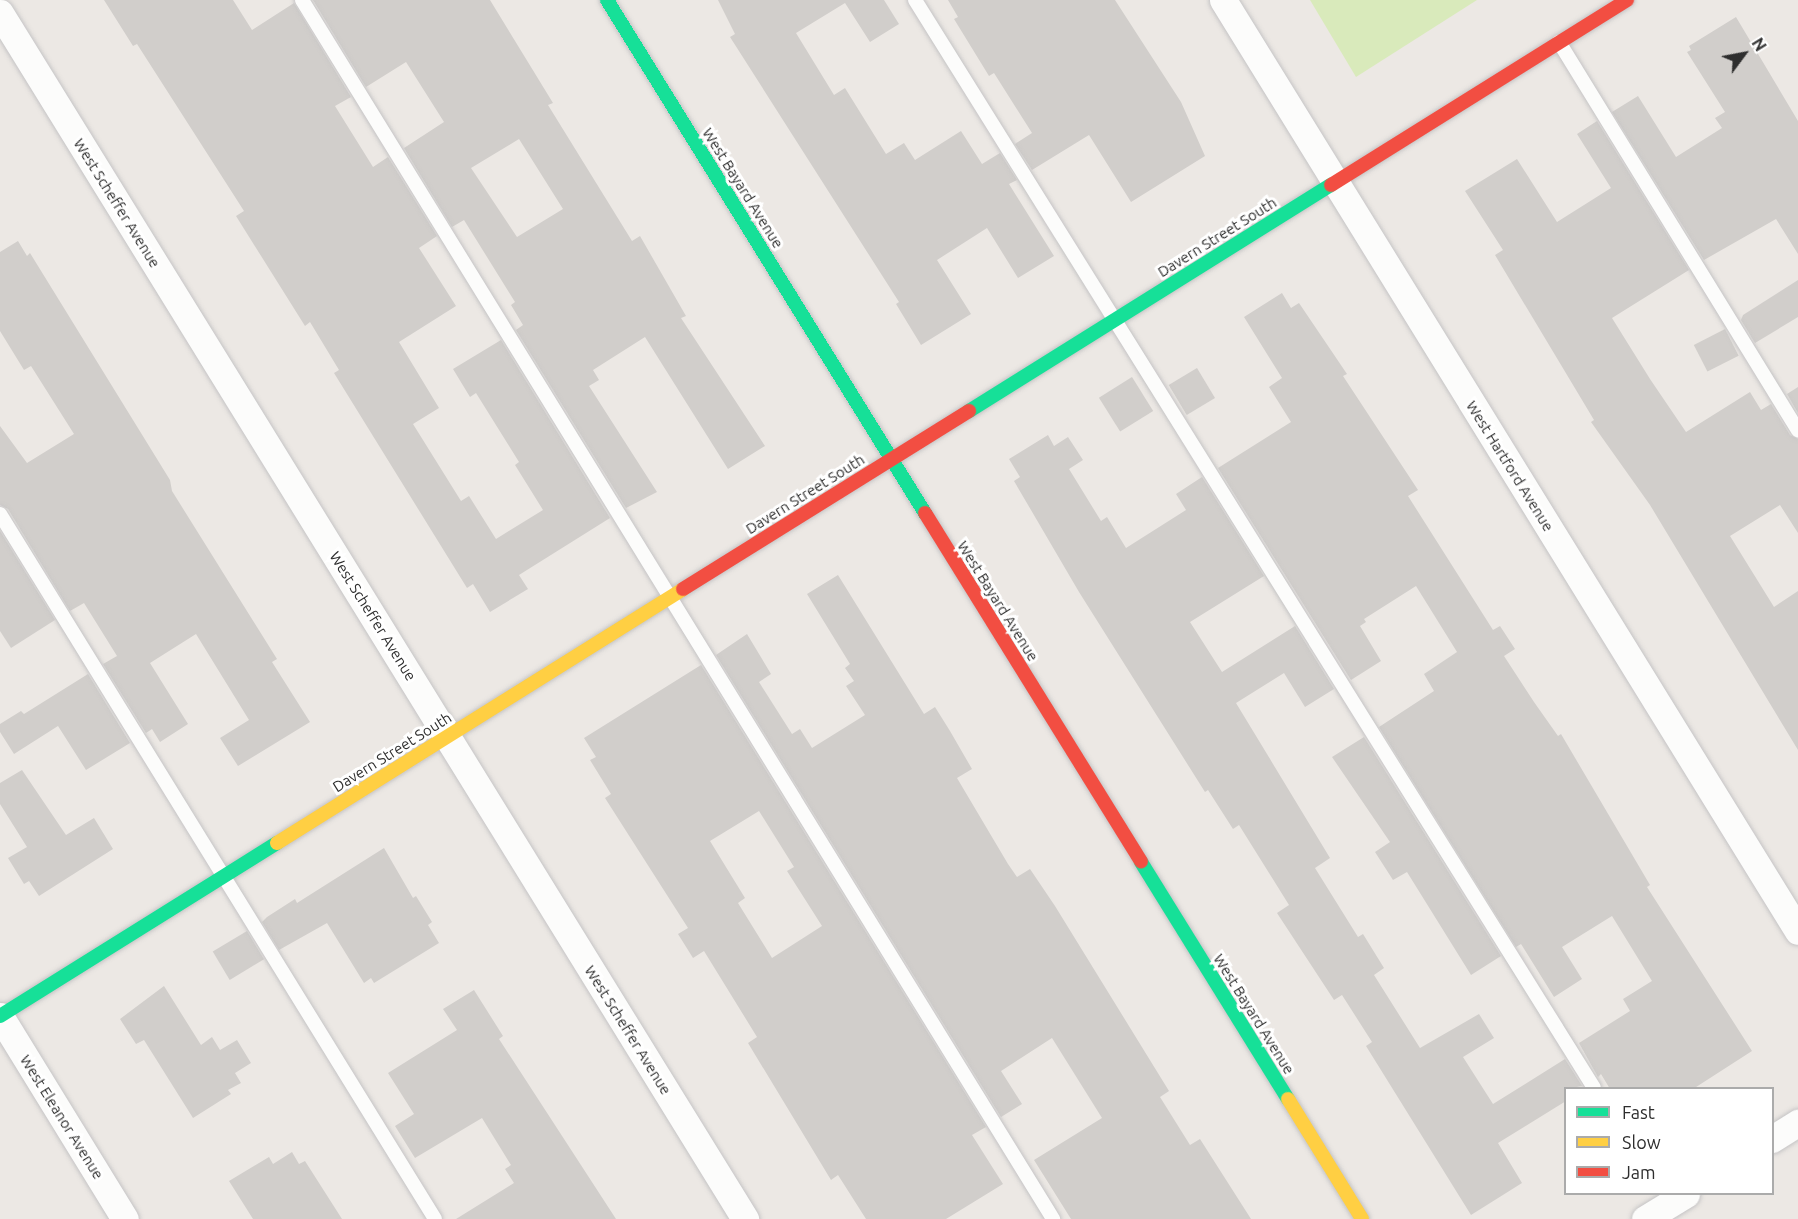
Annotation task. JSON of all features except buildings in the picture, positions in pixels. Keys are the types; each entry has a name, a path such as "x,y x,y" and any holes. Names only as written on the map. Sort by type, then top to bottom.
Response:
{"street":[{"name":"West Bayard Avenue","path":"607,0 1362,1219"},
{"name":"West Hartford Avenue","path":"1222,0 1798,931"},
{"name":"Davern Street South","path":"0,1016 1627,0"},
{"name":"West Scheffer Avenue","path":"0,13 745,1219"},
{"name":"West Eleanor Avenue","path":"0,1016 125,1219"},
{"path":"1774,1138 1798,1124"}],"lane":[{"path":"302,0 1053,1219"},
{"path":"915,0 1113,321 1593,1087"},
{"path":"1558,42 1798,430"},
{"path":"0,514 435,1219"}],"green space":[{"path":"1310,0 1477,0 1356,77"}],"traffic: fast":[{"path":"607,0 925,513"},
{"path":"969,411 1331,185"},
{"path":"0,1016 277,843"},
{"path":"1141,862 1288,1099"}],"traffic: slow":[{"path":"277,843 683,589"},
{"path":"1288,1099 1362,1219"}],"traffic: jam":[{"path":"1331,185 1627,0"},
{"path":"683,589 969,411"},
{"path":"925,513 1141,862"}]}
